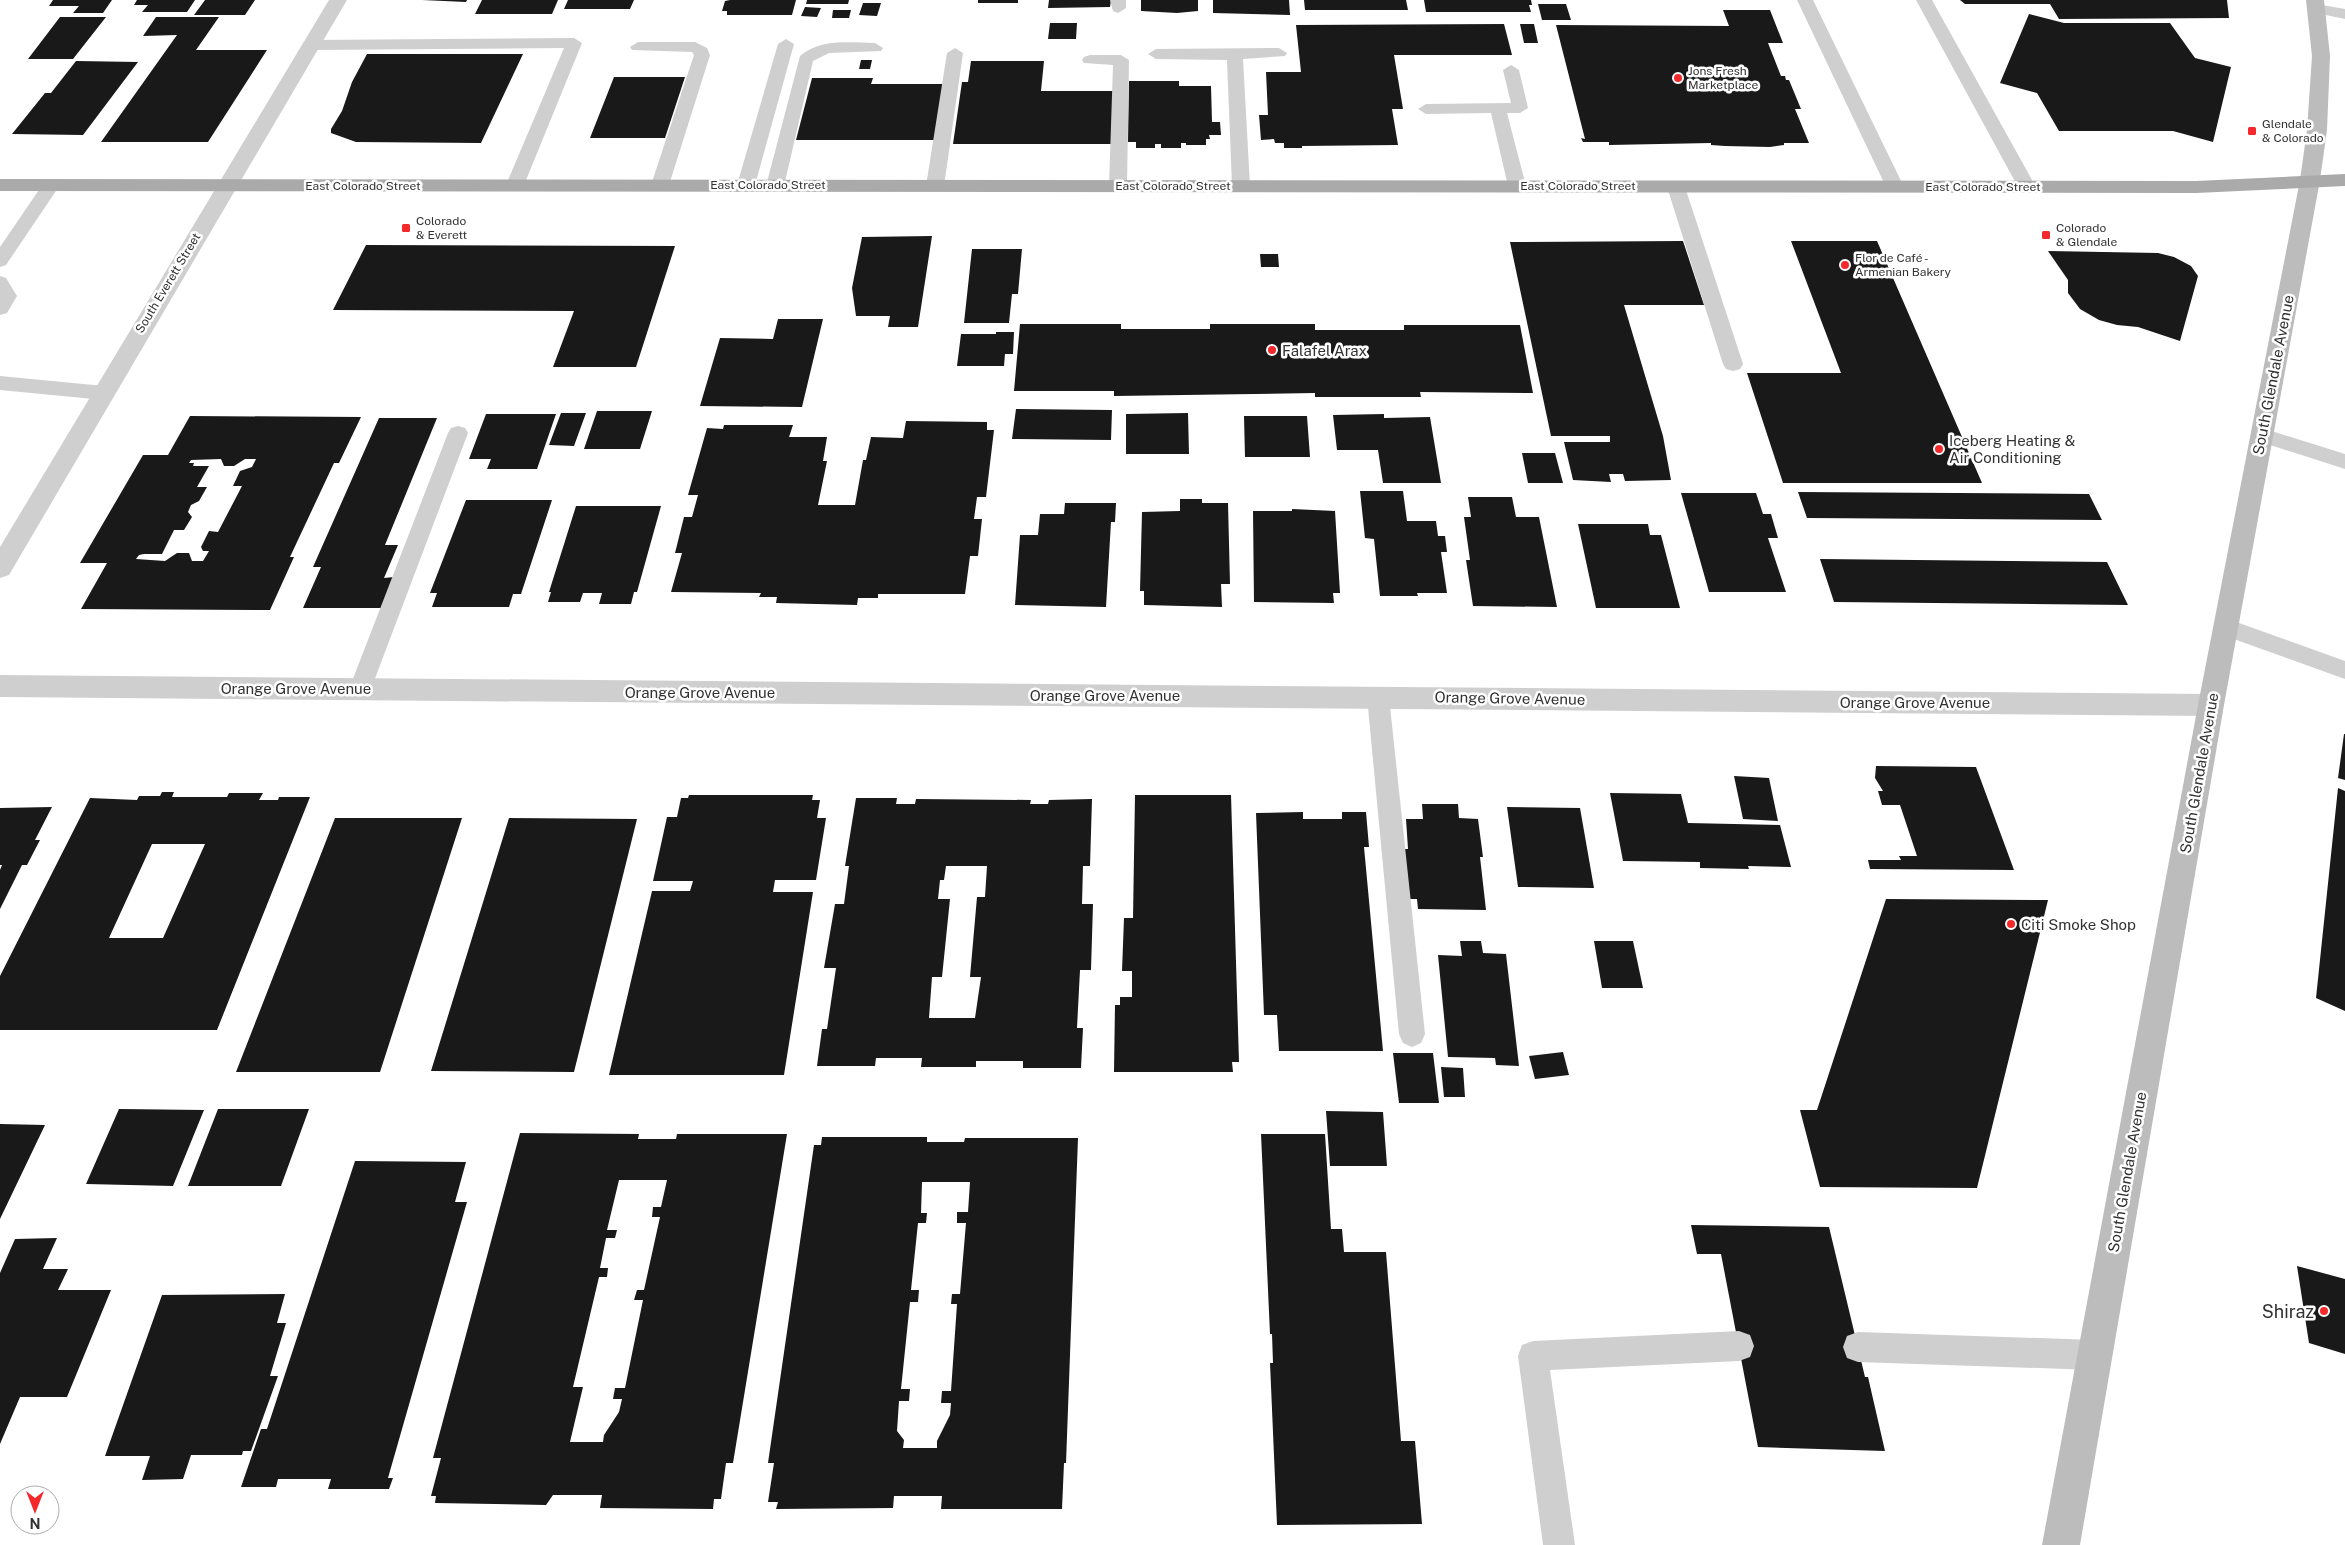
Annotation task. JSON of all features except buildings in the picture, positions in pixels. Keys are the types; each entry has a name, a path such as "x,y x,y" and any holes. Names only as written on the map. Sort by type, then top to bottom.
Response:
{"main road":[{"name":"South Glendale Avenue","path":"2061,1545 2211,704 2310,180 2318,130 2321,63 2315,5"},
{"name":"East Colorado Street","path":"0,185 2196,187 2310,180 2345,180"}],"street":[{"name":"South Everett Street","path":"0,568 338,0"},
{"name":"Orange Grove Avenue","path":"0,686 2211,704"}],"lane":[{"path":"1805,0 1895,186"},
{"path":"1924,0 2027,187"},
{"path":"2315,5 2345,14"},
{"path":"311,45 574,42 515,185"},
{"path":"746,185 786,44"},
{"path":"638,47 695,47 701,51 702,55 660,185"},
{"path":"775,186 806,59 820,49 875,48"},
{"path":"936,186 955,53"},
{"path":"1156,54 1235,55 1279,53"},
{"path":"1235,55 1241,186"},
{"path":"1090,60 1121,60 1118,186"},
{"path":"1426,109 1520,108 1511,70"},
{"path":"1498,108 1517,186"},
{"path":"0,261 51,185"},
{"path":"1676,186 1733,364"},
{"path":"0,282 8,296 0,309"},
{"path":"0,383 104,394"},
{"path":"360,689 458,433"},
{"path":"2262,435 2345,462"},
{"path":"2226,627 2345,670"},
{"path":"1378,697 1412,1034"},
{"path":"1559,1545 1533,1356 1739,1346"},
{"path":"1858,1347 2095,1355"}],"place":[{"name":"Jons Fresh Marketplace","path":"1678,78"},
{"name":"Glendale & Colorado","path":"2252,131"},
{"name":"Colorado & Everett","path":"406,228"},
{"name":"Colorado & Glendale","path":"2046,235"},
{"name":"Flor de Café - Armenian Bakery","path":"1845,265"},
{"name":"Falafel Arax","path":"1272,350"},
{"name":"Iceberg Heating & Air Conditioning","path":"1939,449"},
{"name":"Citi Smoke Shop","path":"2011,924"},
{"name":"Shiraz","path":"2324,1311"}]}
